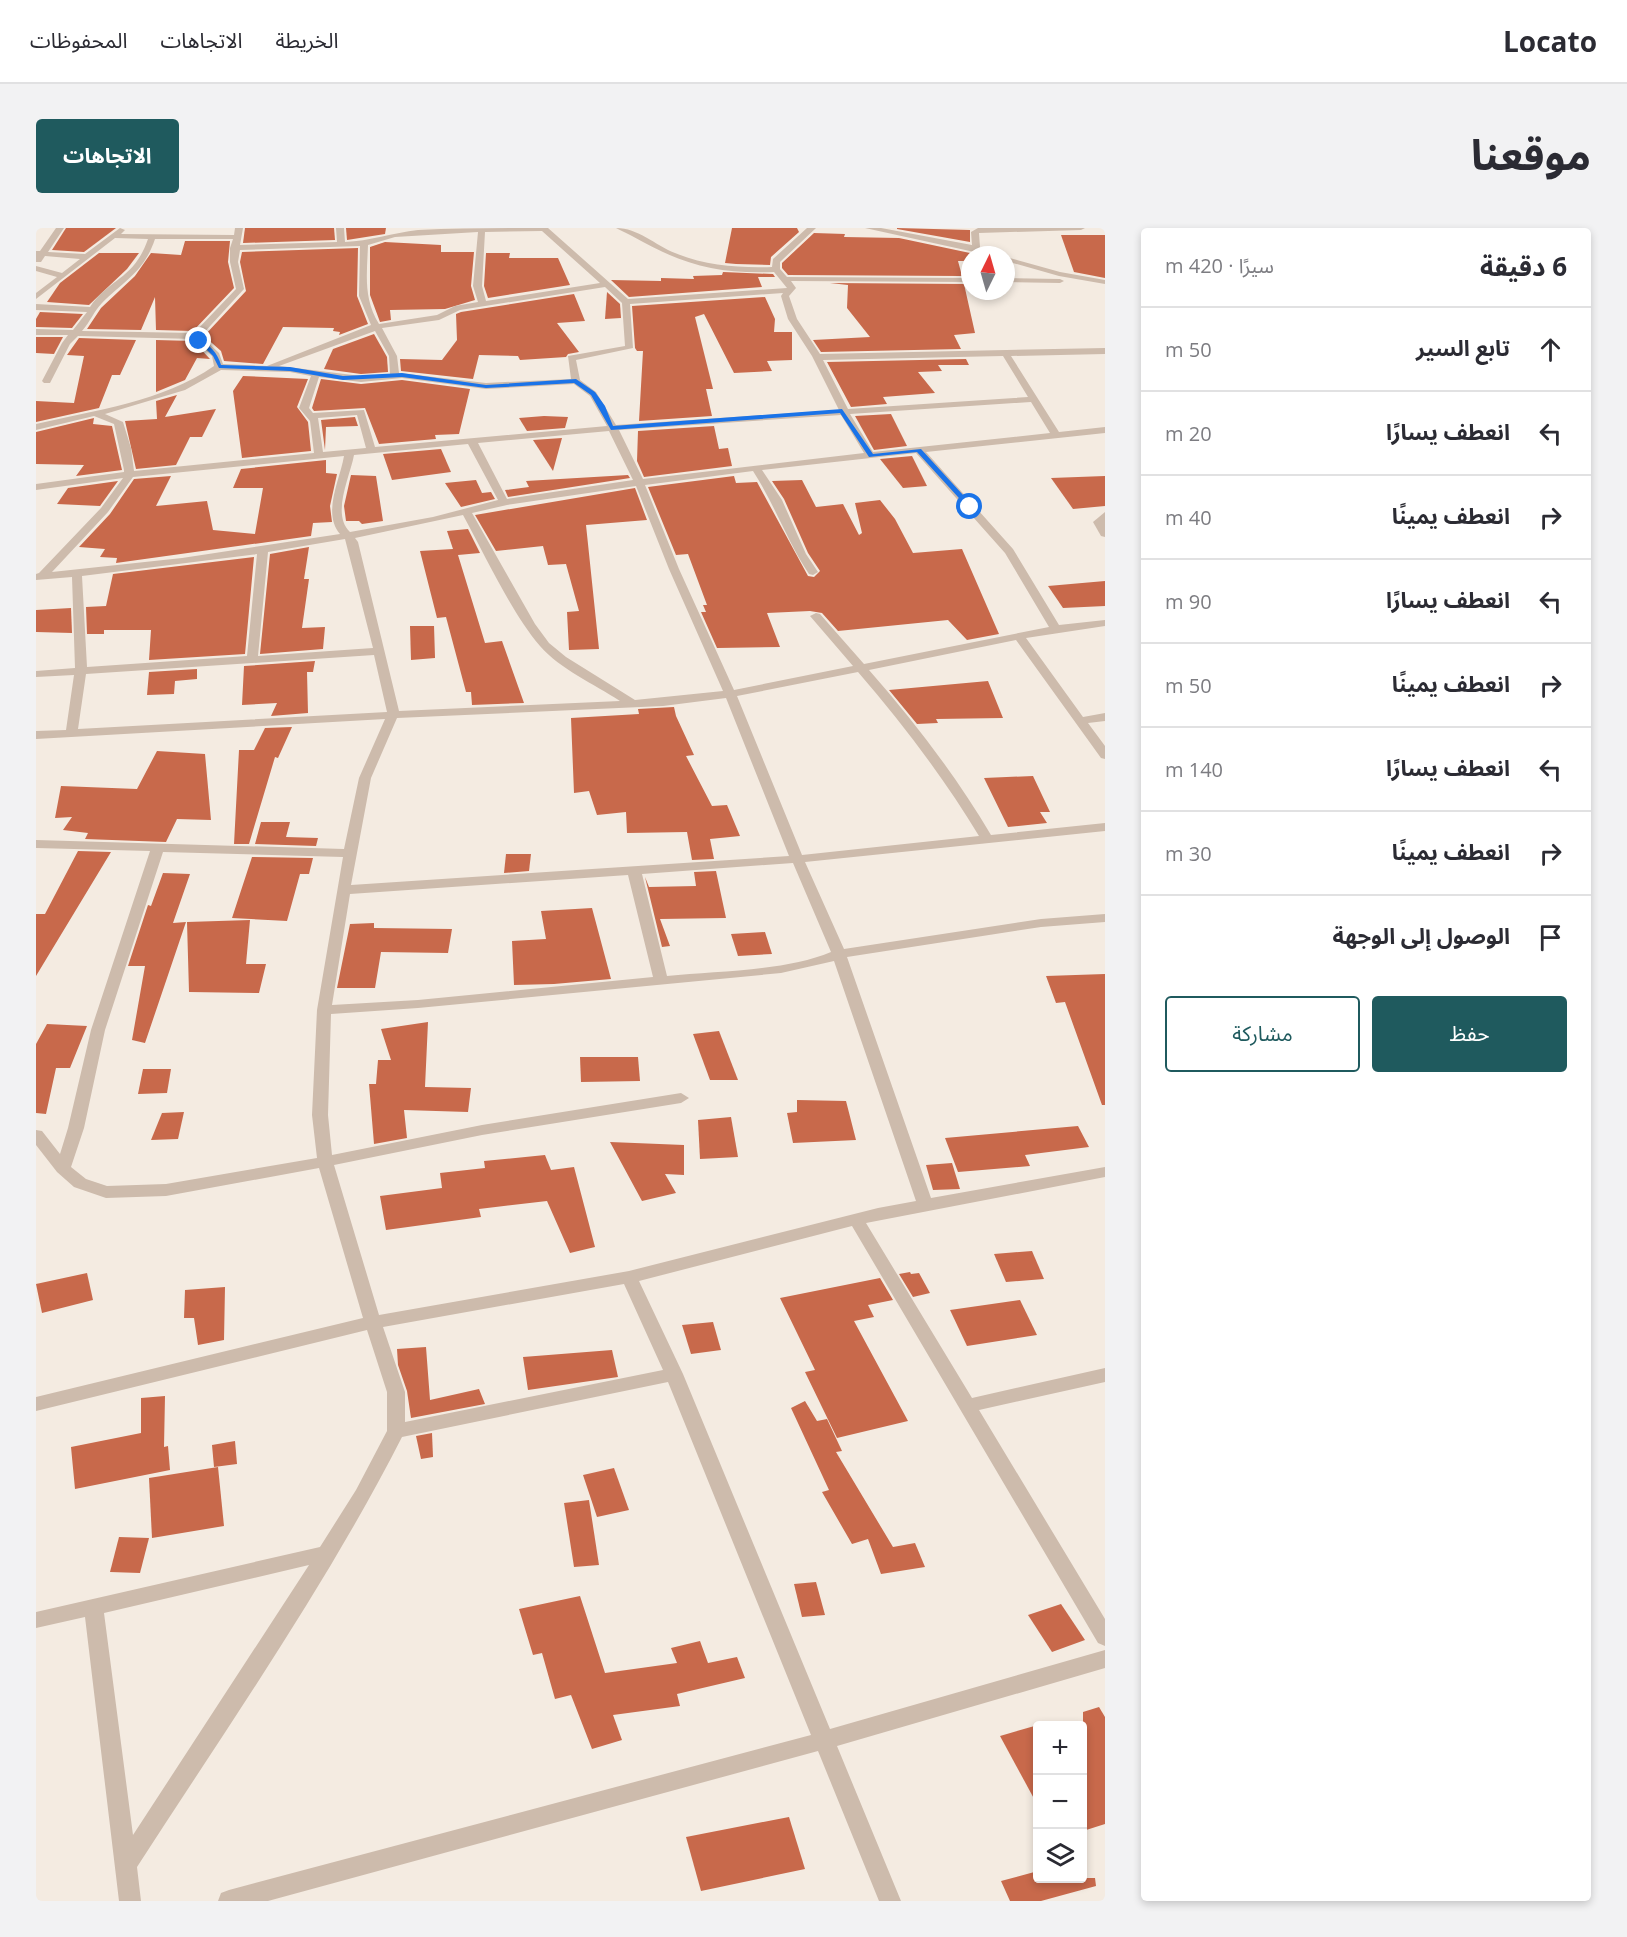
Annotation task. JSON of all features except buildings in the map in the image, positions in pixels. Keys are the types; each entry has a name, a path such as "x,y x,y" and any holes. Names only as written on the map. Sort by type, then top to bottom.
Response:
{"street":[{"path":"36,263 39,254 60,228"},
{"path":"36,297 123,228"},
{"path":"196,336 240,289 234,262 234,248 239,228"},
{"path":"340,228 341,244"},
{"path":"234,248 364,244 371,240 414,231 543,228 604,285 626,302 790,290"},
{"path":"620,228 634,232 661,250 695,263 744,270 776,269 787,279 792,288 785,296 785,301 842,411 871,456"},
{"path":"776,269 776,261 812,228"},
{"path":"869,228 965,246"},
{"path":"976,246 975,232 979,230 1081,228"},
{"path":"481,230 482,255 476,270 477,292 483,305"},
{"path":"114,236 236,237"},
{"path":"47,381 66,344 92,310 134,272 146,255 152,237"},
{"path":"364,244 360,284 374,327 394,353 394,375"},
{"path":"39,254 88,257"},
{"path":"1015,262 1059,274 1103,282"},
{"path":"36,268 64,276"},
{"path":"787,279 961,280"},
{"path":"1015,280 1103,282"},
{"path":"263,369 374,327 424,320 458,308 604,285"},
{"path":"626,302 629,348 571,358 576,381 593,394 602,406 640,484 674,569 730,694 839,954 926,1206"},
{"path":"36,307 92,310"},
{"path":"36,332 196,336 216,355 219,367"},
{"path":"816,357 1105,351"},
{"path":"1006,354 1056,435"},
{"path":"36,427 182,388 211,374 219,367 290,369 361,379 394,375 486,386 576,381"},
{"path":"316,374 304,408 315,421 319,456"},
{"path":"36,487 130,474 611,428 1035,399"},
{"path":"311,416 361,412 372,452"},
{"path":"39,577 120,494 130,474 122,430 118,422 94,413"},
{"path":"39,577 263,549 466,512 504,502 756,468 1105,430"},
{"path":"472,442 504,502"},
{"path":"919,450 1009,551 1056,629"},
{"path":"126,1864 327,1553 363,1495 396,1431 396,1392 372,1322 325,1161 320,1114 324,1010 350,853 365,778 392,716 393,708 353,542 341,529 337,504 345,480 349,454"},
{"path":"756,468 777,500 801,554 813,572"},
{"path":"466,512 530,624 545,645 562,659 632,703"},
{"path":"1105,515 1098,522 1105,534"},
{"path":"252,660 260,602 263,549"},
{"path":"71,733 81,670 77,574"},
{"path":"816,616 862,667 937,763 988,840"},
{"path":"36,735 632,703 730,694 1018,636 1103,624"},
{"path":"1018,636 1105,755"},
{"path":"36,674 378,651"},
{"path":"1079,721 1105,717"},
{"path":"344,890 798,860 1105,827"},
{"path":"36,844 350,853"},
{"path":"63,1168 76,1128 98,1030 158,848"},
{"path":"634,870 661,980"},
{"path":"324,1010 418,1004 781,969 820,962 839,954 1041,923 1105,918"},
{"path":"36,1135 63,1168 80,1183 106,1192 166,1190 482,1130 681,1098"},
{"path":"36,1404 372,1322 629,1277 856,1220 1105,1172"},
{"path":"856,1220 1105,1637"},
{"path":"629,1277 674,1374 826,1740 890,1901"},
{"path":"396,1431 674,1374"},
{"path":"967,1406 1105,1375"},
{"path":"36,1620 94,1609 327,1553"},
{"path":"94,1609 130,1901"},
{"path":"229,1901 826,1740 1105,1659"}],"route":[{"path":"199,341 216,355 219,367 279,368 361,379 402,375 486,386 576,381 593,394 602,406 611,428 842,411 871,456 919,450 970,507"}]}
